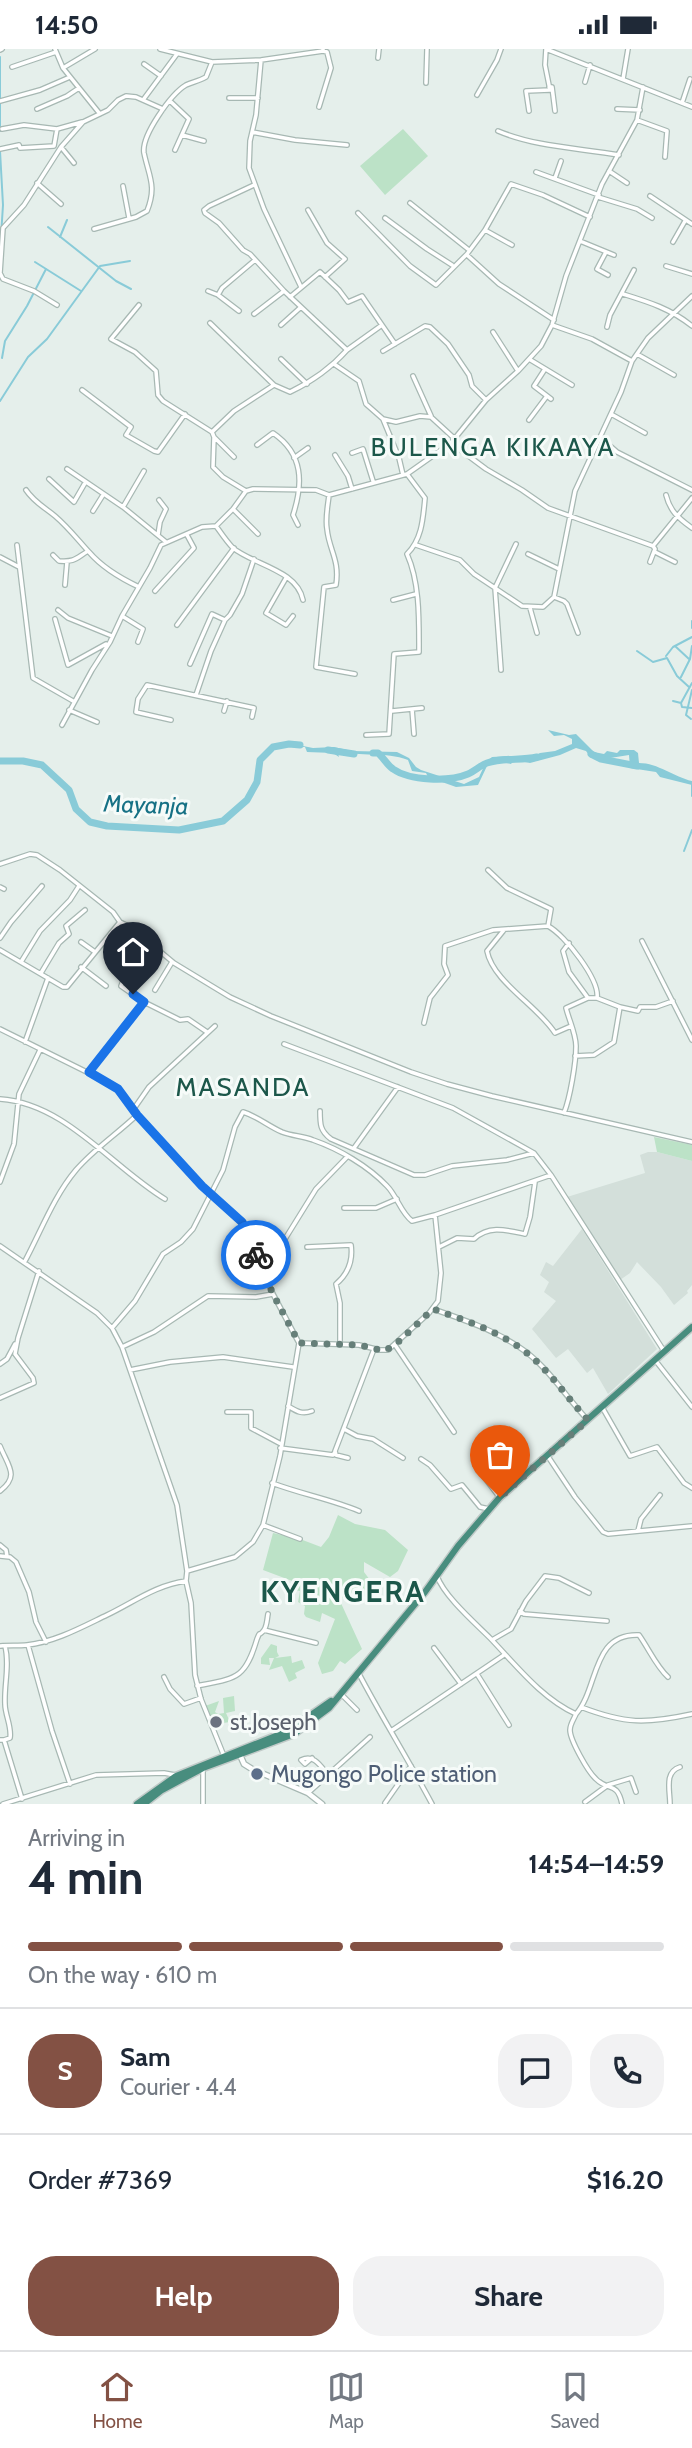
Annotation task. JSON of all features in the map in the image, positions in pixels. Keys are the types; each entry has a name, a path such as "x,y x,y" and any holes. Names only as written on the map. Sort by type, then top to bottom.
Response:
{"highway":[{"path":"144,1804 177,1778 294,1734 324,1712 489,1509 692,1327"},
{"path":"137,1804 177,1778 288,1731 338,1696"}],"street":[{"path":"63,68 95,49"},
{"path":"160,49 212,62 261,60 323,50 327,52 331,68 319,107"},
{"path":"379,49 379,58"},
{"path":"426,49 426,83"},
{"path":"477,95 501,49"},
{"path":"555,111 552,87 549,87 545,65 546,49 692,107"},
{"path":"623,79 628,49"},
{"path":"12,67 56,51 63,68 100,114"},
{"path":"143,100 177,54"},
{"path":"261,60 249,168 254,185 301,287"},
{"path":"94,229 142,214 149,207 153,185 144,145 163,109 187,85 206,77 212,62"},
{"path":"144,64 161,75"},
{"path":"585,82 590,65"},
{"path":"0,101 40,90 70,77"},
{"path":"681,103 690,79"},
{"path":"37,109 67,96 79,87"},
{"path":"529,111 526,91 550,90 549,87"},
{"path":"274,385 234,411 213,435 213,467 223,477 246,491 316,490 328,495 405,474 453,441 486,400 541,346 553,323 566,276 598,196 637,120 643,87"},
{"path":"2,129 24,125 57,129 83,122 108,110 121,97 136,97 163,109"},
{"path":"229,98 258,98"},
{"path":"170,101 188,119 175,150"},
{"path":"617,109 640,110"},
{"path":"637,120 667,131 665,157"},
{"path":"57,306 35,291 3,279 0,273 3,228 24,205 61,147 83,122"},
{"path":"0,149 19,145 20,148 54,146 57,129"},
{"path":"498,131 553,146 619,155"},
{"path":"252,132 347,145"},
{"path":"182,135 204,141"},
{"path":"61,147 74,163"},
{"path":"555,178 561,161"},
{"path":"536,171 637,209 652,218"},
{"path":"609,171 627,183"},
{"path":"37,183 61,204"},
{"path":"358,213 410,266 436,285 485,230 511,184 543,195 590,217"},
{"path":"254,185 209,206 204,211 347,350"},
{"path":"123,186 129,219"},
{"path":"650,196 692,224"},
{"path":"410,203 468,252 499,284 553,323 592,339 632,361"},
{"path":"308,210 327,243 345,259 325,277"},
{"path":"385,218 453,265"},
{"path":"673,242 685,221"},
{"path":"485,230 512,246"},
{"path":"580,241 614,255"},
{"path":"606,252 597,269 608,275"},
{"path":"218,295 222,288 255,260"},
{"path":"666,266 692,274"},
{"path":"607,327 610,315 634,269"},
{"path":"290,296 320,272 348,302 362,296 395,344"},
{"path":"208,291 239,311"},
{"path":"254,314 284,291"},
{"path":"623,294 662,306 692,326"},
{"path":"416,545 460,560 474,574 522,606 543,607 554,597 575,491 632,361 648,338 692,296"},
{"path":"139,305 111,339 135,352 156,371 158,395 163,401 213,435 234,457"},
{"path":"281,325 301,307"},
{"path":"209,323 274,385 290,392 307,384 382,325"},
{"path":"383,351 425,326 430,327 448,344 469,375 472,386 486,400"},
{"path":"493,332 518,371"},
{"path":"638,353 674,375"},
{"path":"281,359 307,384"},
{"path":"529,359 572,385"},
{"path":"334,364 359,381 366,404 383,419 405,474 425,498 422,525 416,545 407,554 412,565 416,594 419,652 394,654 389,734 366,735"},
{"path":"529,420 549,398 534,386 545,369"},
{"path":"413,376 431,417 453,441 505,482 548,508 653,546"},
{"path":"82,390 131,427 126,435 158,452 185,414"},
{"path":"611,414 645,433"},
{"path":"383,419 396,422 431,417"},
{"path":"257,445 273,433 286,444 294,458 299,471 301,491 293,515 298,525"},
{"path":"600,437 617,452 692,490"},
{"path":"294,458 308,448"},
{"path":"352,453 363,449 373,481"},
{"path":"335,455 348,476 352,489"},
{"path":"67,469 123,507 167,543"},
{"path":"123,507 144,471"},
{"path":"49,479 74,502 85,483"},
{"path":"26,490 31,498 79,539 88,551 116,574 139,586"},
{"path":"62,725 161,545 202,527 216,526 246,491"},
{"path":"93,511 103,495"},
{"path":"328,495 327,529 335,554 337,578 336,585 324,587 316,667 355,674"},
{"path":"666,495 668,506 692,528"},
{"path":"653,546 692,498"},
{"path":"158,535 166,509 159,500"},
{"path":"233,509 258,534"},
{"path":"216,526 234,548 299,587 303,600"},
{"path":"155,591 194,548 187,535"},
{"path":"501,670 495,588 516,544"},
{"path":"17,545 33,678 74,701"},
{"path":"650,562 655,549 653,546"},
{"path":"177,625 234,548"},
{"path":"53,555 59,561 76,560 88,551"},
{"path":"654,552 675,562"},
{"path":"528,554 559,569"},
{"path":"0,557 19,567"},
{"path":"195,696 225,620 237,604 254,559"},
{"path":"65,585 67,561"},
{"path":"57,573 65,573"},
{"path":"286,577 267,613 286,625 293,616"},
{"path":"393,600 416,594"},
{"path":"554,597 568,604 578,633"},
{"path":"530,608 537,633"},
{"path":"58,610 68,618 113,636"},
{"path":"190,664 212,614 225,620"},
{"path":"122,616 143,629 138,642"},
{"path":"55,619 68,665 110,642"},
{"path":"171,720 136,712 138,699 147,685 254,708 252,717"},
{"path":"224,711 227,701"},
{"path":"391,711 422,708"},
{"path":"412,709 414,734"},
{"path":"69,710 97,722"},
{"path":"0,864 35,854 60,870 113,912 120,922 172,961 210,986 257,1010 447,1084 692,1142"},
{"path":"488,870 507,888 551,909 548,926"},
{"path":"0,938 42,886"},
{"path":"21,962 40,931 70,900 79,886"},
{"path":"41,974 59,943 69,934 66,926 85,910"},
{"path":"0,950 67,987 120,922"},
{"path":"424,1023 430,998 449,975 444,964 445,946 493,930 548,926 562,935 594,980 597,998"},
{"path":"504,930 486,951 494,968 540,1013 555,1033 571,1026"},
{"path":"642,941 692,1040"},
{"path":"82,942 95,952"},
{"path":"569,943 563,954 569,972 588,998"},
{"path":"156,948 141,959 141,967 121,983 121,986 144,1002 180,1020 188,1019 207,1032"},
{"path":"155,990 172,961"},
{"path":"81,967 106,986"},
{"path":"25,1042 48,978"},
{"path":"564,1113 571,1089 577,1044 566,1008 588,998 597,998 635,1011 640,1007 656,1007 673,1001"},
{"path":"89,1072 144,1002"},
{"path":"575,1056 594,1055 614,1042 620,1007"},
{"path":"133,1110 149,1087 215,1026"},
{"path":"0,1029 113,1085 137,1115 212,1195 242,1222 273,1294 299,1343 281,1446 263,1525 253,1542 241,1553 187,1571"},
{"path":"284,1044 453,1108 534,1153 551,1175 664,1351"},
{"path":"0,1182 14,1144 18,1100 24,1079 40,1050"},
{"path":"353,1149 398,1087"},
{"path":"0,1099 18,1100 78,1131 138,1181 165,1199"},
{"path":"320,1111 320,1125 324,1134 397,1170 419,1176 452,1166 507,1160 534,1153"},
{"path":"112,1328 135,1301 163,1254 181,1242 193,1229 223,1170 235,1127 243,1112 283,1133 312,1139 364,1165 387,1186 412,1221 435,1216 551,1175"},
{"path":"25,1262 64,1185 99,1147 137,1115"},
{"path":"256,1255 270,1256 280,1247 316,1189 348,1157"},
{"path":"439,1247 457,1238 471,1239 481,1232 495,1230 525,1234 536,1181"},
{"path":"344,1208 376,1207 397,1199"},
{"path":"299,1343 359,1345 384,1351 395,1345 438,1301 441,1280 435,1216"},
{"path":"307,1247 351,1245 349,1267 336,1284 340,1303 341,1344"},
{"path":"0,1247 97,1313 112,1328 122,1347 177,1505 191,1603 193,1661 197,1686 224,1756"},
{"path":"0,1398 34,1383 15,1355 39,1271"},
{"path":"122,1347 154,1332 208,1296 256,1297 273,1294"},
{"path":"433,1309 493,1332 520,1347 588,1420"},
{"path":"0,1364 7,1359 18,1338"},
{"path":"395,1345 454,1432"},
{"path":"227,1412 251,1412 251,1428 281,1446 333,1455 374,1349"},
{"path":"130,1370 170,1362 223,1357 294,1367"},
{"path":"655,1360 692,1407"},
{"path":"288,1406 299,1412 312,1411"},
{"path":"602,1406 630,1456 657,1447 684,1483 692,1489"},
{"path":"344,1429 373,1439 402,1458"},
{"path":"0,1446 12,1478 0,1491"},
{"path":"335,1452 348,1458"},
{"path":"547,1455 603,1532 608,1534 692,1526"},
{"path":"421,1459 430,1465 451,1489 462,1485 480,1507 489,1509"},
{"path":"475,1465 500,1498"},
{"path":"272,1483 301,1494 320,1496 359,1511"},
{"path":"638,1531 641,1519 660,1495"},
{"path":"263,1525 300,1539"},
{"path":"0,1545 7,1556"},
{"path":"0,1556 7,1556 16,1562 29,1593 36,1622 46,1642"},
{"path":"437,1575 455,1604 504,1655 548,1695 576,1714"},
{"path":"492,1640 511,1629 520,1611 545,1576 559,1579 589,1593"},
{"path":"22,1798 2,1740 10,1738 11,1733 5,1704 8,1668 2,1646 46,1642 80,1629 147,1593 169,1584 186,1581"},
{"path":"520,1611 524,1614 607,1621"},
{"path":"197,1686 232,1679 242,1671 252,1658 268,1614"},
{"path":"264,1630 316,1643"},
{"path":"622,1804 618,1791 598,1782 587,1770 571,1735 571,1724 581,1707 600,1657 618,1640 639,1635 668,1677"},
{"path":"28,1645 70,1784"},
{"path":"434,1649 461,1683"},
{"path":"391,1731 504,1655"},
{"path":"357,1671 370,1699 432,1804"},
{"path":"477,1674 509,1725"},
{"path":"164,1677 184,1705 201,1698"},
{"path":"338,1696 358,1710"},
{"path":"581,1707 608,1718 636,1722 654,1722 692,1714"},
{"path":"308,1793 370,1737"},
{"path":"240,1755 244,1764 252,1769 308,1793 322,1804"},
{"path":"312,1758 328,1775"},
{"path":"385,1803 411,1766"},
{"path":"670,1804 669,1777 674,1769 680,1767"},
{"path":"203,1768 203,1804"},
{"path":"3,1804 96,1776 164,1773 177,1778"},
{"path":"585,1802 608,1786 631,1778 636,1792"}],"shaded area":[{"path":"648,1152 692,1161 692,1285 688,1293 674,1305 637,1262 630,1273 620,1280 567,1197 645,1173 640,1155"},
{"path":"582,1229 657,1349 608,1394 593,1368 587,1373 568,1349 556,1358 532,1329 556,1301 544,1292 549,1282 540,1275 546,1262 553,1266"}],"green space":[{"path":"403,129 428,156 385,195 360,166"},
{"path":"654,1137 692,1145 692,1161 657,1152"},
{"path":"338,1515 355,1524 385,1530 408,1550 398,1571 390,1577 364,1562 364,1572 373,1584 363,1598 347,1592 340,1601 362,1649 345,1664 340,1661 333,1671 322,1674 318,1663 335,1619 322,1613 320,1622 306,1617 305,1606 298,1602 300,1591 293,1590 295,1582 263,1570 273,1533 321,1547 329,1537"},
{"path":"271,1644 277,1646 279,1656 275,1658 291,1656 292,1663 302,1660 305,1668 295,1673 297,1678 289,1682 282,1666 269,1670 274,1658 269,1658 270,1665 261,1664 261,1658"},
{"path":"234,1696 235,1711 226,1713 230,1722 216,1724 210,1721 205,1706 219,1701 215,1712 224,1713 223,1698"}],"water":[{"path":"548,730 576,734 594,752 604,754 607,751 617,753 620,750 634,750 638,753 639,763 653,765 692,781 692,785 660,777 656,772 630,768 629,755 591,758 586,751 576,748 530,763 514,760 511,764 492,760 478,785 456,787 428,777 426,773 412,771 408,760 399,757 337,750 339,757 333,753 307,752 305,747 293,744 352,751 397,752 409,758 421,770 464,784 479,777 486,762 492,757 512,756 525,760 572,744 572,739 564,735 554,736"}],"waterway":[{"path":"0,57 0,131"},
{"path":"0,151 3,205 1,236"},
{"path":"60,237 67,220"},
{"path":"48,227 116,281 131,289"},
{"path":"0,401 28,357 47,339 100,266 130,261"},
{"path":"35,262 81,291"},
{"path":"2,358 5,341 46,269"},
{"path":"692,621 692,628"},
{"path":"666,656 673,647 692,637"},
{"path":"675,646 689,659"},
{"path":"681,677 690,659 692,646"},
{"path":"637,651 653,662 667,658 677,676 689,687"},
{"path":"681,703 692,683"},
{"path":"691,719 686,715 692,690"},
{"path":"673,701 681,703 682,707 692,708"},
{"name":"Mayanja","path":"0,761 23,761 42,765 69,790 76,809 90,822 107,826 179,830 223,821 247,800 257,782 260,760 273,747 300,745"},
{"name":"Mayanja","path":"328,750 354,754"},
{"name":"Mayanja","path":"373,753 378,753 400,773 430,779 460,777 493,761 537,757"},
{"name":"Mayanja","path":"591,754 601,759 637,766"},
{"path":"692,784 692,796"},
{"path":"684,851 692,830"}],"way so far":[{"path":"256,1255 265,1279 299,1343 359,1345 384,1351 395,1345 433,1309 493,1332 520,1347 534,1359 588,1420 500,1497"}],"place":[{"name":"st.Joseph","path":"216,1722"},
{"name":"Mugongo Police station","path":"257,1774"}],"district":[{"name":"BULENGA KIKAAYA","path":"493,447"},
{"name":"MASANDA","path":"243,1087"},
{"name":"KYENGERA","path":"343,1592"}],"route":[{"path":"133,994 144,1002 89,1072 118,1089 137,1115 202,1186 242,1222 256,1255"}]}
